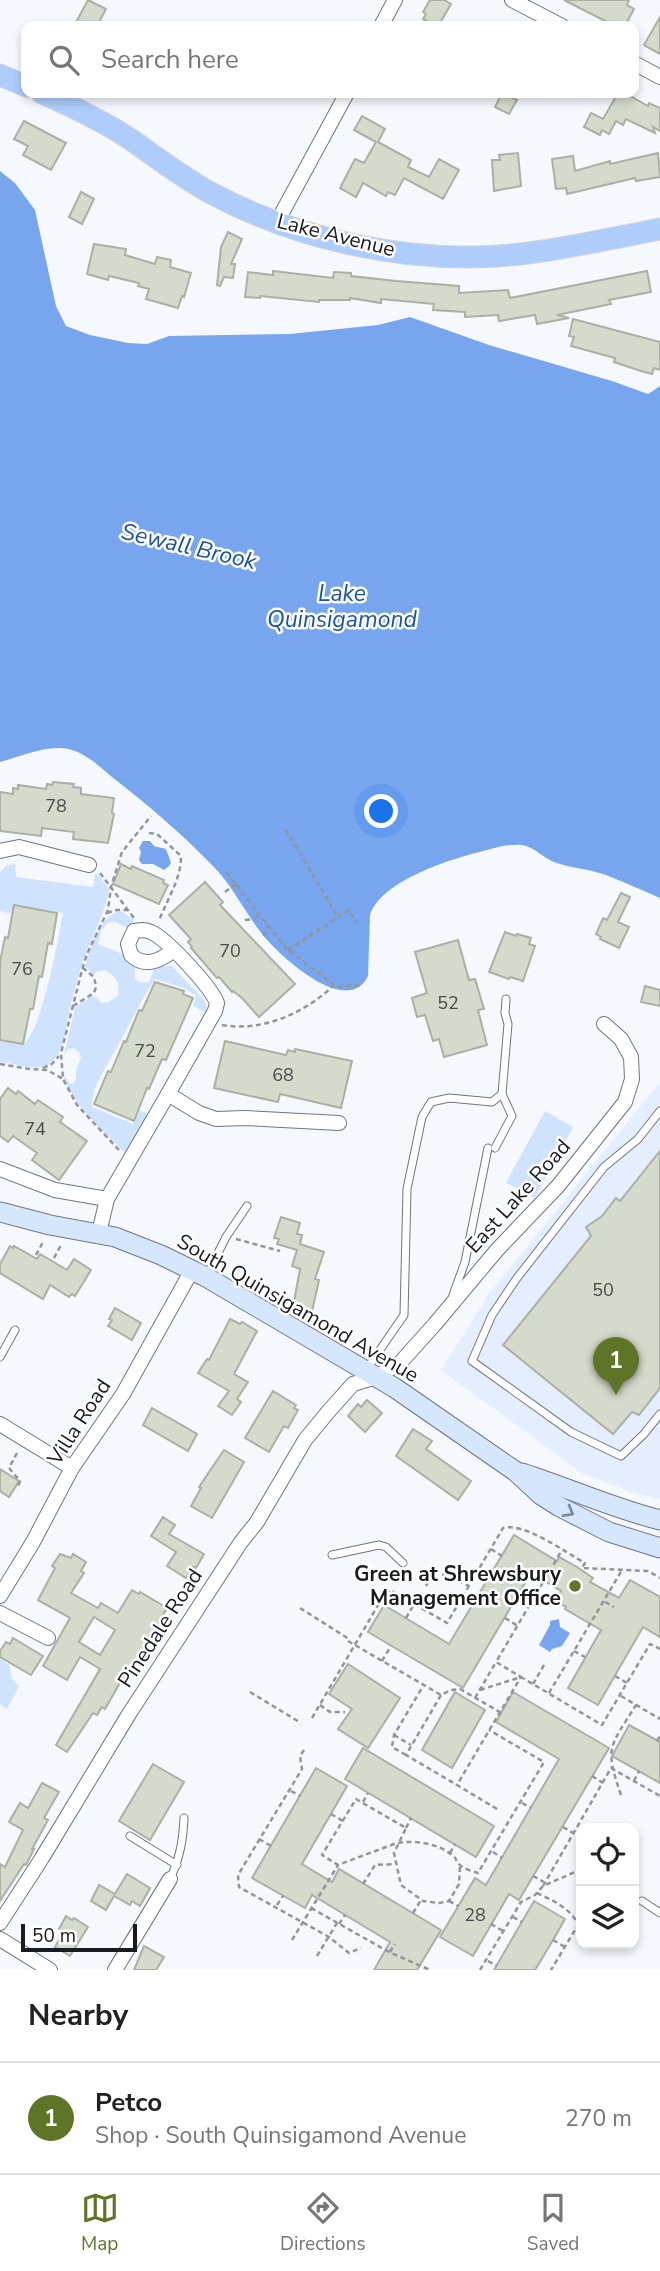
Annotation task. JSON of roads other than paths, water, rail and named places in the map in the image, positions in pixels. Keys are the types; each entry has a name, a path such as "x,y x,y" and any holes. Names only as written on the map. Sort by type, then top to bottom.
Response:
{"main road":[{"path":"0,75 21,84"},
{"name":"Lake Avenue","path":"52,98 125,136 212,193 277,222 374,248 418,255 459,257 527,253 660,229"},
{"name":"South Quinsigamond Avenue","path":"0,1212 50,1225 99,1233 145,1248 199,1274 371,1374 515,1471 541,1495 576,1516 609,1532 660,1548"},
{"name":"South Quinsigamond Avenue","path":"515,1471 614,1507 660,1520"}],"street":[{"path":"384,21 394,0"},
{"path":"512,0 552,21"},
{"path":"639,66 660,77"},
{"path":"277,222 344,98"},
{"path":"0,851 19,848 89,865"},
{"path":"99,1233 107,1199 217,1003 204,982 173,951 154,934 138,930 132,934 128,944 131,955 144,962 154,962 173,951"},
{"name":"East Lake Road","path":"371,1374 400,1363 497,1250 558,1186 625,1102 632,1079 631,1057 621,1039 604,1024"},
{"path":"168,1094 199,1113 216,1119 245,1118 339,1124"},
{"path":"0,1169 55,1190 107,1199"},
{"name":"Villa Road","path":"0,1596 33,1542 72,1468 123,1394 199,1274"},
{"name":"Pinedale Road","path":"0,1923 129,1714 241,1542 257,1522 305,1440 354,1384 371,1374"},
{"path":"0,1424 72,1468"},
{"path":"0,1613 48,1638"},
{"path":"115,1970 170,1879"},
{"path":"0,1939 50,1970"}],"lane":[{"path":"448,1308 465,1262 491,1148 512,1116 502,1094 508,1024 505,1013 506,999"},
{"path":"371,1374 404,1315 407,1189 422,1117 431,1102 449,1098 492,1102 502,1094"},
{"path":"660,1111 638,1139 604,1167 517,1278 492,1315 472,1361 571,1432 621,1456 660,1414"},
{"path":"199,1274 247,1206"},
{"path":"0,1357 15,1330"},
{"path":"332,1555 379,1545 386,1547 403,1563"},
{"path":"170,1879 183,1845 184,1818"},
{"path":"130,1836 177,1865"},
{"path":"642,1901 660,1913"}],"water":[{"name":"Lake Quinsigamond","path":"0,171 15,183 35,210 56,306 66,326 90,335 147,344 169,336 290,334 378,325 410,317 489,345 648,394 660,386 660,898 606,875 554,862 526,846 504,846 469,855 403,881 377,903 370,915 368,976 358,987 345,991 330,987 297,968 262,934 212,865 164,819 89,758 72,750 54,748 0,762"},
{"path":"143,841 150,841 154,846 166,849 171,863 169,866 164,870 153,864 142,864 139,860 139,848"},
{"path":"559,1619 560,1627 570,1633 562,1646 550,1652 539,1645 550,1621"}],"place":[{"name":"Petco","path":"616,1395"},
{"name":"Green at Shrewsbury Management Office","path":"575,1586"}],"water label":[{"name":"Sewall Brook","path":"189,546"}]}
